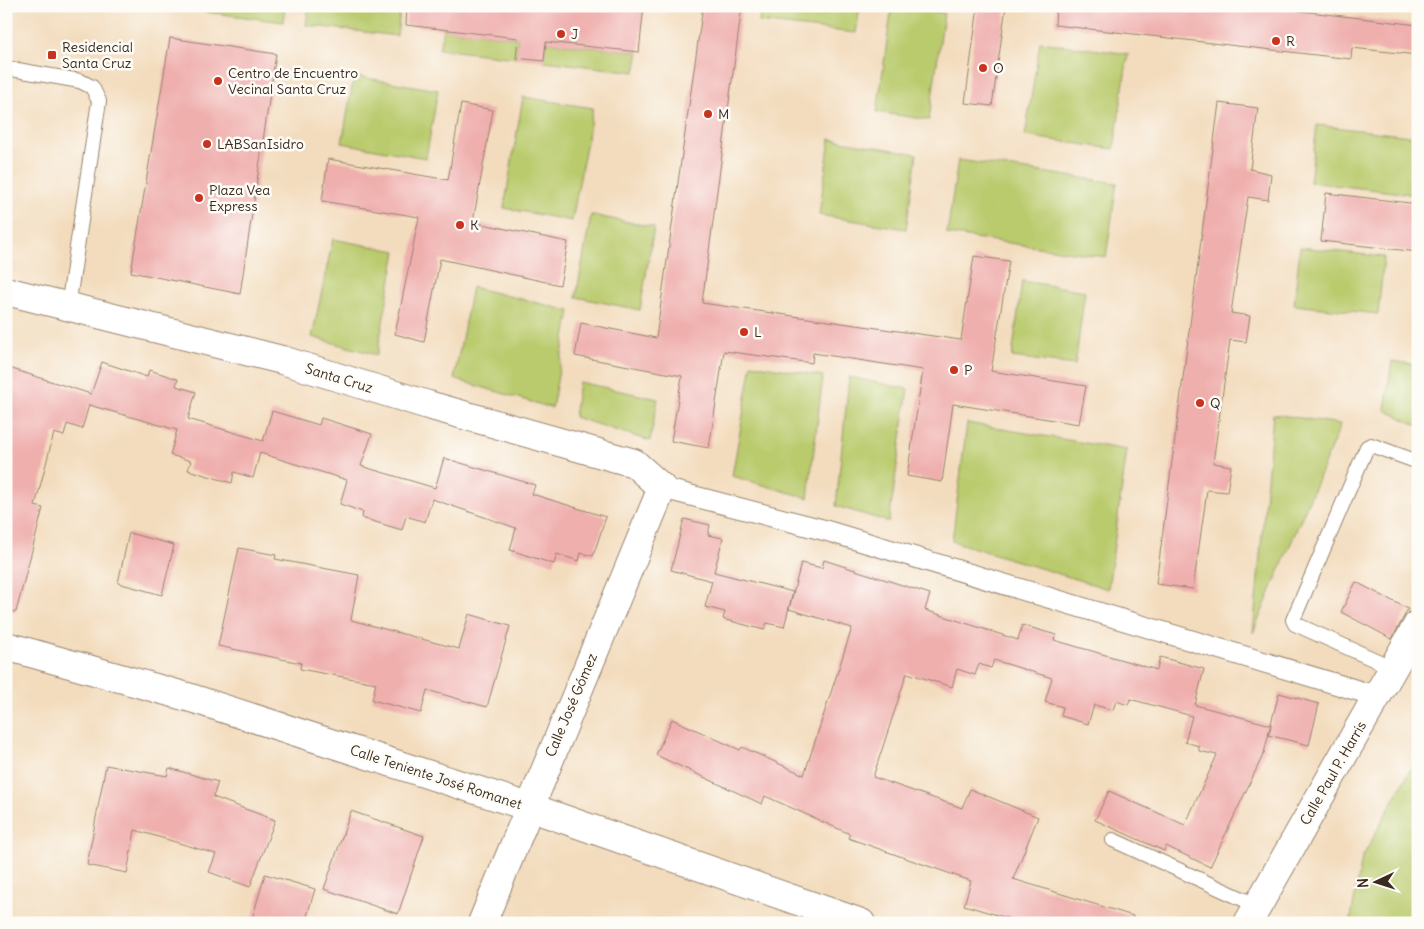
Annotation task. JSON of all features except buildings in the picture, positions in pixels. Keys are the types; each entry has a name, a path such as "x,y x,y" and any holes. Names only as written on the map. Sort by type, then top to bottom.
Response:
{"street":[{"name":"Santa Cruz","path":"6,292 282,360 437,408 634,463 662,488"},
{"path":"662,488 833,533 1376,696"},
{"name":"Calle José Gómez","path":"482,923 662,488"},
{"name":"Calle Paul P. Harris","path":"1253,914 1418,624"},
{"name":"Calle Teniente José Romanet","path":"6,646 191,698 529,807 861,923"}],"lane":[{"path":"6,68 80,81 92,87 99,101 68,307"},
{"path":"1393,668 1295,624 1293,620 1367,447 1371,445 1418,462"},
{"path":"1113,840 1253,914"}],"green space":[{"path":"207,6 285,6 283,22 206,12"},
{"path":"309,6 371,6 400,10 397,36 306,25"},
{"path":"761,6 860,6 856,33 759,22"},
{"path":"892,6 944,13 929,120 877,112"},
{"path":"443,29 518,38 516,58 439,49"},
{"path":"546,42 639,52 635,72 544,61"},
{"path":"1040,42 1128,54 1114,149 1025,136"},
{"path":"354,76 438,90 426,158 342,143"},
{"path":"523,97 593,108 572,221 504,208"},
{"path":"1317,125 1418,137 1418,195 1310,182"},
{"path":"830,139 917,154 906,229 819,215"},
{"path":"958,160 1117,183 1106,257 947,234"},
{"path":"591,215 654,227 640,310 576,297"},
{"path":"333,239 396,251 377,355 312,337"},
{"path":"1300,247 1384,257 1378,314 1294,305"},
{"path":"1022,281 1085,291 1075,365 1012,357"},
{"path":"472,287 570,311 552,408 454,379"},
{"path":"1392,361 1418,365 1418,426 1385,410"},
{"path":"752,364 823,376 808,498 732,476"},
{"path":"849,377 908,389 889,522 836,506"},
{"path":"579,382 658,399 650,441 574,417"},
{"path":"1273,414 1341,424 1253,633"},
{"path":"967,423 1127,450 1108,589 952,541"},
{"path":"1418,756 1418,923 1350,923 1362,858"}],"place":[{"name":"J","path":"561,34"},
{"name":"R","path":"1276,41"},
{"name":"Residencial Santa Cruz","path":"52,55"},
{"name":"O","path":"983,68"},
{"name":"Centro de Encuentro Vecinal Santa Cruz","path":"218,81"},
{"name":"M","path":"708,114"},
{"name":"LABSanIsidro","path":"207,144"},
{"name":"Plaza Vea Express","path":"199,198"},
{"name":"K","path":"460,225"},
{"name":"L","path":"744,332"},
{"name":"P","path":"954,370"},
{"name":"Q","path":"1200,403"}]}
